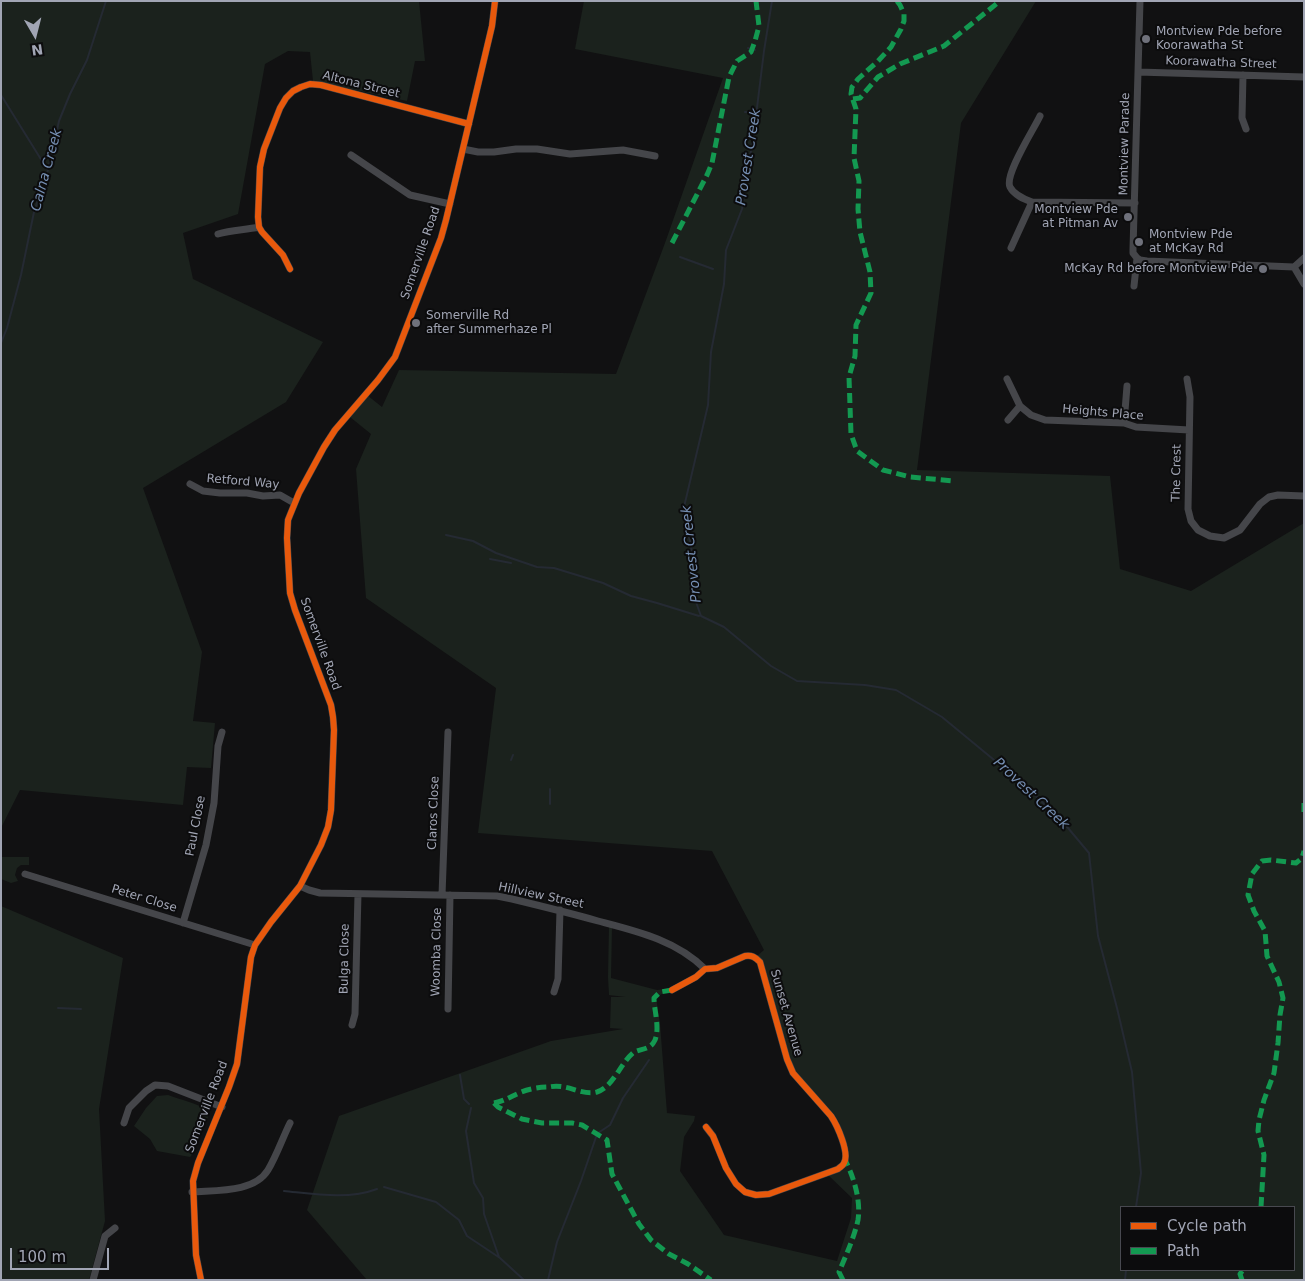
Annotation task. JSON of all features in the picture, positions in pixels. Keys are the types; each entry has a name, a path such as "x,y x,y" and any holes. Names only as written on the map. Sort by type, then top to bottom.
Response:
{"street":[{"name":"Somerville Road","path":"201,1280 196,1255 193,1181 198,1163 222,1107 237,1064 251,957 256,945 271,922 300,886 322,845 330,821 334,717 290,593 287,532 290,515 294,503 335,430 395,357 441,238 494,21 495,1"},
{"name":"Montview Parade","path":"1134,286 1137,258 1133,249 1140,1"},
{"name":"Koorawatha Street","path":"1138,72 1304,77"},
{"path":"1243,75 1242,118 1246,129"},
{"name":"Altona Street","path":"259,227 260,167 264,149 280,108 286,98 301,86 310,84 321,85 469,124"},
{"path":"1040,116 1011,171 1010,187 1016,194 1032,202 1134,203"},
{"path":"463,149 478,152 537,149 570,154 623,150 656,156"},
{"path":"352,155 410,195 450,204"},
{"path":"1011,248 1032,202"},
{"path":"218,234 229,230 259,227 283,255 290,269"},
{"path":"1137,258 1147,261 1294,267 1304,258"},
{"path":"1294,267 1304,284"},
{"path":"1007,379 1020,406 1008,420"},
{"name":"The Crest","path":"1187,379 1190,397 1188,509 1191,521 1198,530 1210,536 1224,538 1240,530 1260,504 1269,497 1278,495 1304,496"},
{"path":"1124,423 1127,386"},
{"name":"Heights Place","path":"1020,406 1031,415 1045,420 1124,423 1136,427 1189,430"},
{"name":"Retford Way","path":"190,484 203,491 220,494 280,495 294,503"},
{"name":"Paul Close","path":"183,923 206,845 214,803 218,746 222,732"},
{"name":"Claros Close","path":"446,895 448,732"},
{"name":"Peter Close","path":"25,874 256,945"},
{"name":"Hillview Street","path":"300,886 320,893 497,896 512,899 560,910 660,939 698,962 705,969"},
{"name":"Bulga Close","path":"352,1025 355,1014 358,894"},
{"name":"Woomba Close","path":"446,895 448,1009"},
{"path":"554,992 558,979 560,910"},
{"name":"Sunset Avenue","path":"672,990 696,977 705,969 717,968 745,956 756,957 760,962 787,1060 793,1073 831,1116 842,1138 845,1160 838,1169 828,1173 769,1194 756,1195 745,1192 736,1184 706,1127"},
{"path":"124,1123 129,1108 155,1085 168,1086 222,1107"},
{"path":"192,1192 245,1187 257,1180 268,1171 290,1123"},
{"path":"93,1280 105,1236 115,1228"}],"shaded area":[{"path":"1,1 419,1 425,61 415,61 407,101 313,81 310,52 288,51 265,64 238,214 183,233 193,279 323,342 286,402 143,488 202,652 193,721 215,723 211,768 187,767 183,805 20,790 1,828"},
{"path":"584,1 1036,1 961,123 917,470 1110,476 1120,569 1191,591 1304,523 1304,1280 367,1280 307,1210 339,1116 551,1041 623,1029 610,1028 611,997 626,997 609,995 609,925 612,926 611,978 657,990 665,989 666,992 656,997 667,1113 695,1116 684,1137 680,1171 724,1235 837,1261 851,1218 852,1198 827,1174 833,1172 849,1153 848,1147 834,1114 790,1064 757,956 764,950 712,851 478,833 496,688 366,598 356,469 371,434 350,417 367,395 382,407 399,370 616,374 665,243 723,78 575,49"},
{"path":"1,857 29,857 29,865 21,865 17,868 15,875 18,881 11,883 1,879"},
{"path":"1,906 123,958 99,1109 105,1221 89,1280 1,1280"},
{"path":"168,1095 208,1110 209,1115 205,1119 192,1151 194,1152 190,1157 157,1151 150,1139 134,1126 157,1096"}],"waterway":[{"name":"Calna Creek","path":"1,343 7,328 21,275 34,212 48,170 59,121 87,60 106,1"},
{"name":"Provest Creek","path":"772,1 742,209 726,250 724,284 711,352 708,405 684,507 693,558 696,602 701,616 724,627 771,666 797,681 865,685 896,690 942,717 1022,783 1063,822 1089,853 1098,936 1132,1072 1141,1173 1136,1206"},
{"path":"748,48 755,50"},
{"path":"1,95 47,169"},
{"path":"745,112 756,113"},
{"path":"680,257 713,269"},
{"path":"446,535 473,541 496,553 537,567 554,568 603,583 631,596 699,616"},
{"path":"490,559 511,563"},
{"path":"511,760 513,755"},
{"path":"550,789 550,804"},
{"path":"58,1008 81,1009"},
{"path":"598,1133 610,1125 623,1098 649,1060"},
{"path":"460,1075 464,1099 469,1104"},
{"path":"471,1108 466,1131 474,1183 483,1198 484,1214 499,1257"},
{"path":"548,1280 557,1242 596,1137"},
{"path":"384,1187 436,1202 459,1220 467,1236 500,1258 524,1280"},
{"path":"284,1191 319,1195 343,1195 377,1189"},
{"name":"Provest Creek","path":"1125,1280 1126,1271"}],"marked path":[{"path":"672,243 712,163 729,77 737,61 751,52 755,41 759,26 756,1"},
{"path":"897,1 904,14 901,29 891,47 858,79 852,87 851,94 856,109 854,158 859,181 858,209 860,232 870,272 871,293 856,325 855,356 849,377 851,434 857,451 883,470 910,477 954,481"},
{"path":"853,99 860,98 878,77 900,64 944,46 1000,1"},
{"path":"1304,803 1304,812"},
{"path":"1261,1206 1264,1155 1258,1131 1259,1120 1274,1073 1283,998 1279,982 1267,956 1265,931 1248,895 1252,874 1262,861 1271,860 1296,863 1302,858 1304,851"},
{"path":"494,1103 537,1088 560,1086 589,1093 603,1089 633,1053 648,1048 653,1044 657,1030 654,998 660,992 672,990"},
{"path":"494,1103 522,1119 542,1123 582,1125 607,1140 612,1174 639,1224 651,1240 669,1254 711,1280"},
{"path":"843,1280 839,1272 850,1246 859,1213 856,1189 845,1160"},
{"path":"1242,1271 1240,1274 1242,1280"}],"cycle path":[{"path":"201,1280 196,1255 193,1181 198,1163 237,1064 251,957 255,945 300,886 321,845 328,827 331,810 333,717 331,705 290,593 288,520 299,493 335,430 395,357 441,238 492,26 495,1"},
{"path":"290,269 283,255 262,232 259,227 258,217 260,167 264,149 280,108 293,91 310,84 321,85 469,124"},
{"path":"672,990 696,977 705,969 717,968 745,956 757,959 760,962 787,1059 793,1073 831,1116 842,1139 845,1158 843,1165 838,1169 769,1194 756,1195 745,1192 736,1184 726,1168 713,1136 706,1127"}],"place":[{"name":"Montview Pde before Koorawatha St","path":"1146,39"},
{"name":"Montview Pde at Pitman Av","path":"1128,217"},
{"name":"Montview Pde at McKay Rd","path":"1139,242"},
{"name":"McKay Rd before Montview Pde","path":"1263,269"},
{"name":"Somerville Rd after Summerhaze Pl","path":"416,323"}]}
